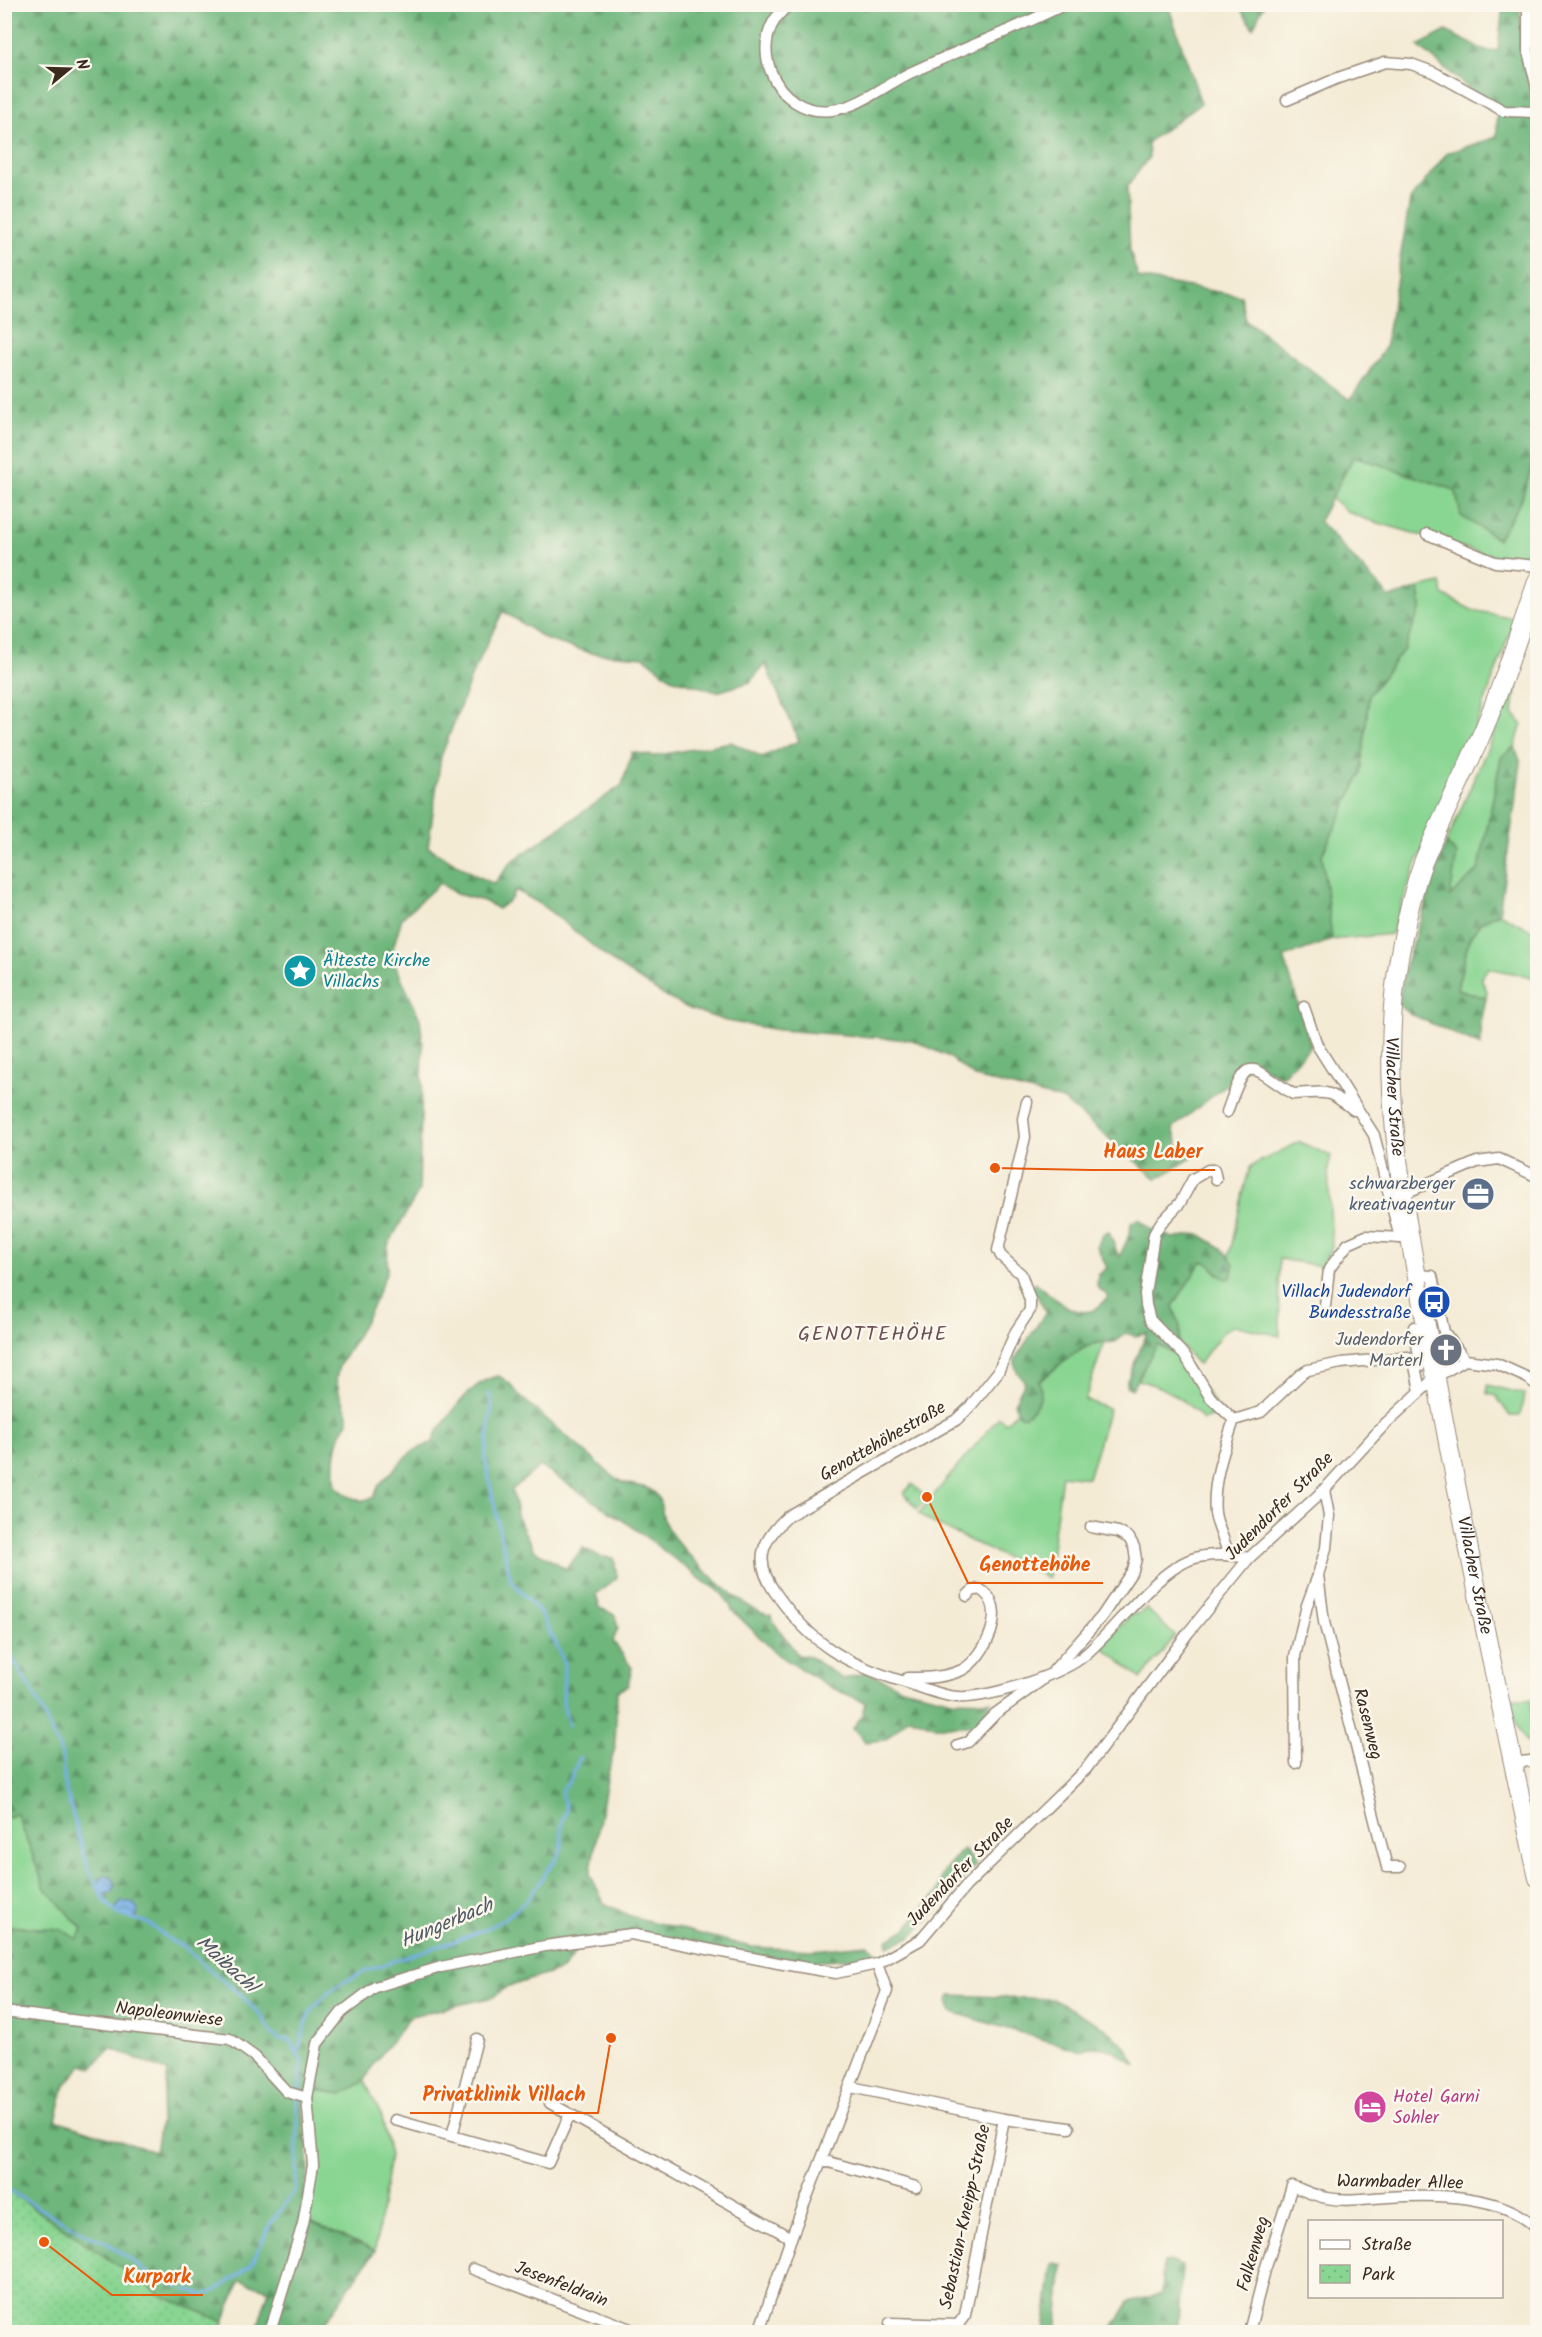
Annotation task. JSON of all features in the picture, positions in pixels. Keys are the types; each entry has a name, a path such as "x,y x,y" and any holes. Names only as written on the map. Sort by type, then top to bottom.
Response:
{"main road":[{"name":"Villacher Straße","path":"1538,579 1482,734 1423,863 1404,929 1393,1001 1390,1047 1392,1099 1403,1194 1405,1238 1417,1275 1512,1763 1538,1878"}],"street":[{"path":"791,4 779,16 771,30 766,54 768,66 773,80 786,96 802,106 821,111 832,111 855,103 909,73 1027,23 1065,4"},
{"path":"1528,4 1528,51 1538,93"},
{"path":"1287,100 1338,78 1385,62 1411,64 1433,72 1504,111 1538,112"},
{"path":"1427,534 1495,562 1538,566"},
{"path":"1304,1007 1317,1044 1374,1135 1405,1238 1366,1236 1348,1244 1329,1269 1325,1306"},
{"path":"1227,1112 1238,1081 1244,1072 1254,1069 1293,1094 1324,1092 1335,1095 1359,1113"},
{"name":"Genottehöhestraße","path":"1027,1102 1023,1119 1025,1137 998,1250 1021,1274 1030,1300 1030,1310 1016,1331 998,1372 969,1408 956,1420 795,1511 769,1535 763,1550 763,1565 767,1581 785,1606 812,1637 843,1659 895,1679 959,1697 989,1694 1051,1674 1102,1616 1133,1570 1136,1559 1134,1547 1129,1538 1118,1532 1091,1527"},
{"path":"1403,1194 1477,1162 1488,1160 1499,1159 1538,1176"},
{"path":"1216,1179 1214,1170 1208,1170 1193,1179 1180,1203 1160,1224 1154,1234 1145,1294 1150,1320 1186,1357 1210,1397 1234,1420"},
{"path":"1417,1275 1432,1276 1444,1332 1465,1360 1497,1364 1528,1378 1538,1386"},
{"path":"1414,1327 1420,1362 1420,1366 1415,1367"},
{"path":"1234,1420 1261,1412 1308,1370 1341,1363 1408,1357 1414,1361 1420,1391"},
{"name":"Judendorfer Straße","path":"270,2332 303,2224 313,2165 301,2096 317,2044 342,2012 375,1987 441,1967 545,1946 631,1934 837,1973 876,1964 920,1940 966,1886 1086,1769 1188,1633 1249,1558 1324,1490 1385,1424 1420,1391 1436,1377 1465,1360"},
{"path":"1228,1554 1215,1515 1220,1465 1234,1420"},
{"name":"Rasenweg","path":"1296,1763 1295,1656 1306,1605 1326,1548 1329,1516 1324,1490"},
{"name":"Genottehöhestraße","path":"958,1745 968,1742 995,1714 1051,1674 1084,1656 1135,1603 1177,1568 1193,1559 1228,1554 1249,1558"},
{"name":"Rasenweg","path":"1318,1575 1324,1622 1387,1867 1400,1867"},
{"name":"Genottehöhestraße","path":"895,1679 947,1675 968,1666 979,1656 990,1635 993,1607 986,1594 979,1589 972,1591 968,1596"},
{"path":"1512,1763 1538,1760"},
{"path":"759,2332 791,2238 887,1991 876,1964"},
{"name":"Napoleonwiese","path":"4,2012 230,2039 255,2056 287,2092 301,2096"},
{"path":"452,2136 477,2039"},
{"name":"Sebastian-Kneipp-Straße","path":"851,2087 1004,2119 1069,2128"},
{"path":"550,2103 791,2238"},
{"path":"395,2120 548,2163 570,2114"},
{"name":"Sebastian-Kneipp-Straße","path":"890,2323 958,2325 965,2315 1004,2119"},
{"path":"822,2160 916,2187"},
{"name":"Warmbader Allee","path":"1292,2186 1334,2199 1414,2195 1487,2202 1514,2211 1530,2221 1538,2230"},
{"name":"Falkenweg","path":"1249,2332 1265,2270 1292,2186"},
{"name":"Jesenfeldrain","path":"473,2268 638,2332"}],"green space":[{"path":"5,5 1168,5 1201,103 1148,142 1149,157 1127,187 1130,251 1138,278 1241,296 1246,320 1350,400 1385,348 1410,200 1447,153 1497,137 1497,112 1418,46 1446,31 1488,52 1498,50 1503,5 1520,5 1522,59 1538,119 1537,450 1521,501 1498,539 1461,516 1455,490 1354,456 1319,521 1390,598 1419,588 1421,608 1404,649 1369,695 1361,773 1322,855 1332,940 1284,957 1311,1046 1282,1076 1252,1064 1173,1128 1178,1145 1195,1156 1157,1179 1063,1100 975,1077 949,1057 913,1040 779,1030 726,1021 690,1009 666,997 614,963 556,916 515,890 511,899 498,909 484,901 456,894 440,883 402,918 393,948 395,964 420,1019 423,1046 419,1191 388,1245 387,1271 373,1305 339,1366 336,1379 348,1414 348,1422 340,1436 336,1452 336,1486 348,1496 361,1501 374,1497 379,1485 411,1452 433,1442 436,1433 471,1390 499,1376 613,1476 624,1483 647,1488 655,1493 661,1504 665,1523 682,1547 729,1592 760,1612 771,1615 772,1620 798,1655 810,1657 843,1679 867,1672 902,1688 952,1700 991,1701 977,1726 935,1726 909,1717 885,1740 865,1742 853,1728 862,1716 865,1702 832,1688 778,1655 732,1610 719,1591 630,1525 540,1466 512,1490 518,1519 534,1550 566,1569 583,1548 601,1557 614,1558 617,1577 596,1595 600,1608 615,1615 618,1628 613,1641 632,1668 628,1686 617,1691 615,1747 590,1874 604,1903 630,1916 751,1947 812,1950 869,1945 878,1953 865,1957 814,1961 772,1958 624,1933 579,1947 562,1970 509,1986 493,1997 411,2016 373,2065 365,2081 342,2094 315,2090 303,2104 309,2166 301,2218 375,2251 319,2330 315,2332 256,2332 269,2290 240,2280 224,2322 164,2297 5,2188 5,1926 61,1929 77,1939 83,1930 45,1888 17,1814 5,1818 5,1295 12,1272 4,1249","holes":["503,611 547,640 591,653 644,657 671,678 717,692 750,682 765,664 799,741 762,757 731,742 654,756 632,752 622,785 511,862 494,884 428,847 441,757 472,675","111,2048 168,2072 155,2152 56,2120 65,2085 83,2065 92,2068"]},
{"path":"1238,5 1264,5 1253,28"},
{"path":"1537,450 1537,552 1529,558 1495,557 1365,519 1348,512 1331,498 1354,456 1455,490 1521,501"},
{"path":"1441,583 1443,595 1472,610 1515,618 1474,732 1416,865 1391,934 1332,940 1322,855 1361,773 1369,695 1404,649 1421,608 1419,588"},
{"path":"1517,681 1513,713 1522,724 1515,747 1501,757 1479,869 1449,898 1456,854 1446,843"},
{"path":"1515,747 1521,763 1499,913 1481,922 1469,939 1457,989 1486,998 1481,1023 1481,1046 1411,1014 1398,1005 1406,963 1446,843 1457,854 1450,897 1479,869 1501,757"},
{"path":"1499,913 1537,931 1537,978 1488,968 1481,978 1487,991 1486,998 1457,989 1469,939 1481,922"},
{"path":"1299,1142 1331,1156 1328,1169 1332,1247 1321,1266 1279,1259 1280,1336 1234,1325 1223,1332 1198,1365 1179,1343 1180,1327 1173,1306 1201,1262 1206,1262 1220,1276 1234,1264 1229,1254 1251,1166"},
{"path":"1139,1219 1151,1229 1173,1238 1199,1234 1222,1248 1234,1264 1231,1278 1225,1279 1206,1262 1201,1262 1173,1306 1180,1327 1179,1343 1171,1352 1157,1344 1132,1389 1126,1386 1127,1381 1147,1333 1135,1336 1125,1333 1116,1341 1093,1344 1071,1355 1039,1381 1041,1393 1039,1401 1025,1416 1020,1416 1014,1403 1025,1382 1017,1371 1015,1359 1046,1312 1032,1287 1035,1283 1073,1310 1082,1312 1098,1307 1108,1296 1097,1287 1098,1275 1107,1268 1097,1246 1104,1233 1109,1232 1119,1257 1130,1234 1131,1222"},
{"path":"1099,1342 1104,1343 1085,1400 1109,1409 1088,1478 1062,1475 1048,1578 929,1521 919,1513 999,1417 1006,1423 1017,1411 1020,1416 1025,1416 1039,1401 1041,1393 1039,1382 1075,1354"},
{"path":"1157,1343 1175,1348 1221,1413 1203,1420 1190,1406 1174,1395 1138,1380"},
{"path":"1487,1385 1524,1394 1520,1416 1510,1416 1496,1396 1487,1394"},
{"path":"912,1484 927,1498 917,1509 904,1493"},
{"path":"1146,1608 1175,1636 1141,1679 1102,1646 1131,1615 1140,1613"},
{"path":"1511,1699 1531,1699 1533,1735 1536,1736 1537,1747 1525,1740 1521,1734 1515,1721"},
{"path":"17,1814 45,1888 83,1930 77,1940 61,1929 5,1926 4,1818"},
{"path":"963,1849 976,1865 910,1937 888,1946 887,1940 905,1930 938,1891 942,1874"},
{"path":"950,1995 1053,1999 1104,2027 1126,2047 1136,2066 1113,2050 1089,2046 1081,2051 952,2012 948,2000"},
{"path":"365,2081 382,2117 390,2156 375,2251 308,2221 314,2172 315,2090 342,2094"},
{"path":"4,2188 164,2297 224,2322 220,2332 177,2332 161,2328 160,2332 5,2332"},
{"path":"1171,2262 1182,2266 1178,2323 1175,2332 1110,2332 1129,2302 1161,2294 1163,2263"},
{"path":"1052,2264 1063,2265 1057,2324 1055,2332 1044,2332"}],"water":[{"path":"106,1876 112,1879 115,1885 112,1891 106,1894 100,1891 97,1885 100,1879"},
{"path":"121,1902 135,1905 138,1911 137,1917 128,1918 117,1912 115,1910"}],"waterway":[{"path":"489,1392 492,1406 485,1459 511,1580 540,1613 559,1650 564,1665 563,1704 569,1726"},
{"name":"Maibachl","path":"4,1644 38,1702 62,1755 65,1787 88,1869 105,1901 118,1914 148,1923 173,1942 184,1946 201,1963 241,1995 262,2017 272,2034 281,2040 289,2039 302,2062 299,2093"},
{"name":"Hungerbach","path":"298,2053 309,2015 328,1993 373,1968 479,1932 508,1916 526,1900 560,1853 562,1820 566,1813 561,1792 571,1779 580,1757"},
{"name":"Maibachl","path":"186,2290 203,2295 209,2294 251,2265 271,2223 296,2189 298,2099"},
{"name":"Maibachl","path":"4,2188 80,2231 107,2243 151,2275 179,2287"}],"place":[{"name":"Älteste Kirche Villachs","path":"300,971"},
{"name":"Haus Laber","path":"995,1168"},
{"name":"schwarzberger kreativagentur","path":"1478,1194"},
{"name":"Villach Judendorf Bundesstraße","path":"1434,1302"},
{"name":"Judendorfer Marterl","path":"1446,1350"},
{"name":"Genottehöhe","path":"927,1497"},
{"name":"Privatklinik Villach","path":"611,2038"},
{"name":"Hotel Garni Sohler","path":"1370,2107"},
{"name":"Kurpark","path":"44,2242"}],"district":[{"name":"GENOTTEHÖHE","path":"873,1335"}]}
